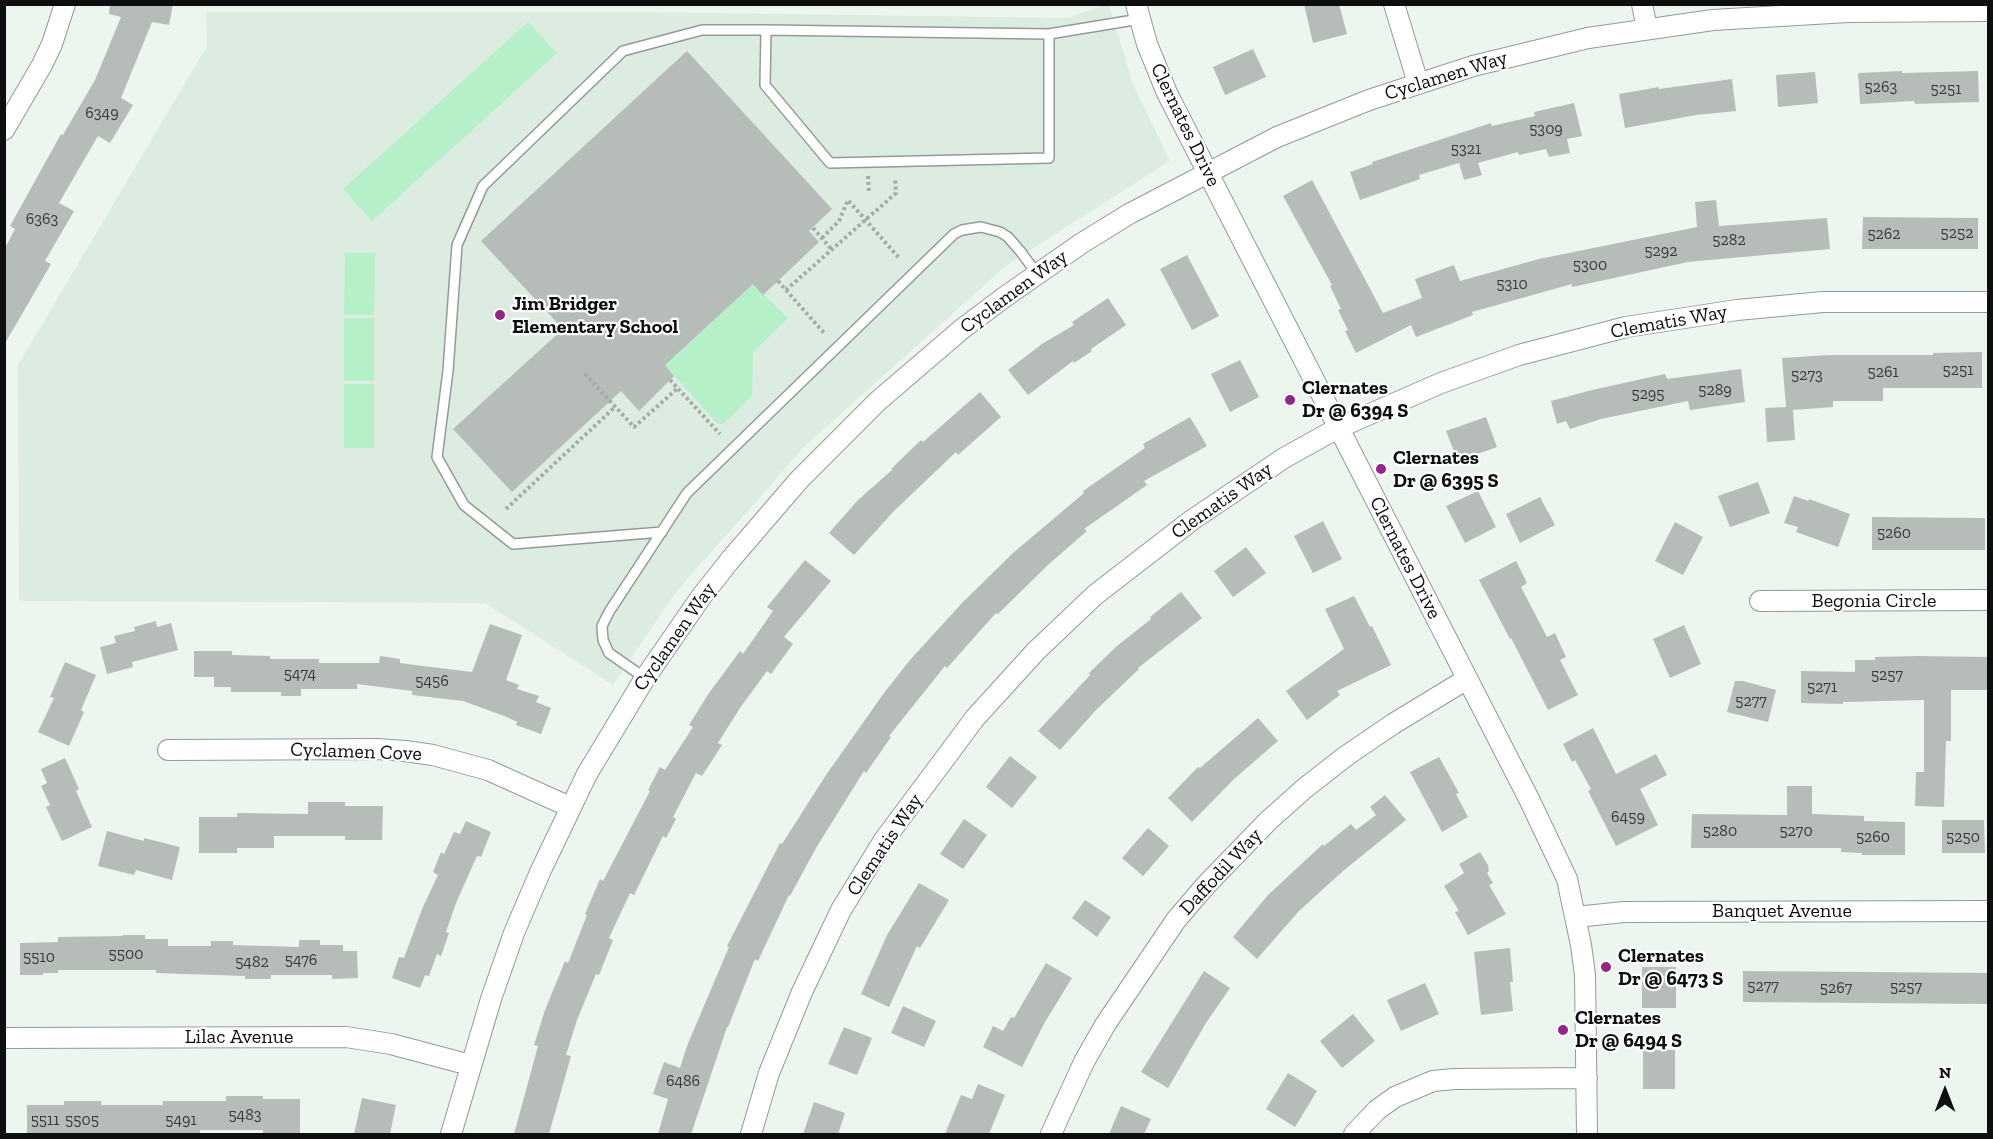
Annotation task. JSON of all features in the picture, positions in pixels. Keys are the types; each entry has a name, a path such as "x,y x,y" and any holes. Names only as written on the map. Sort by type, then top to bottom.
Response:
{"street":[{"path":"4,130 47,54 65,4"},
{"path":"1394,4 1418,83"},
{"path":"1642,4 1647,29"},
{"name":"Cyclamen Way","path":"451,1134 470,1065 514,933 570,807 605,741 645,678 701,597 762,521 807,472 878,401 919,365 962,329 1037,274 1129,214 1208,172 1323,117 1418,83 1530,51 1588,38 1713,20 1915,8 1989,11"},
{"name":"Clernates Drive","path":"1138,12 1156,69 1567,879 1576,917 1585,975 1587,1134"},
{"name":"Clematis Way","path":"751,1134 769,1073 802,992 842,910 884,840 975,718 1036,651 1095,595 1192,520 1284,458 1338,428 1441,383 1519,354 1626,327 1737,310 1823,302 1989,302"},
{"name":"Begonia Circle","path":"1760,601 1989,600"},
{"name":"Daffodil Way","path":"1051,1134 1065,1101 1105,1024 1170,929 1206,885 1268,821 1338,763 1393,724 1467,679"},
{"name":"Cyclamen Cove","path":"168,750 377,749 405,751 433,755 488,770 570,807"},
{"name":"Banquet Avenue","path":"1576,917 1624,912 1989,911"},
{"name":"Lilac Avenue","path":"4,1038 346,1037 391,1044 470,1065"},
{"path":"1354,1134 1377,1110 1395,1097 1433,1082 1454,1079 1587,1078"}],"lane":[{"path":"662,532 513,544 464,505 437,457 448,371 457,245 483,186 623,51 702,30 1049,34 1138,12"},
{"path":"766,30 765,85 830,163 1049,158 1049,34"},
{"path":"645,678 609,653 603,640 602,626 687,493 954,234 962,230 981,227 1000,232 1022,252 1037,274"}],"path":[{"path":"786,291 896,193"},
{"path":"822,238 839,221 848,200 900,259"},
{"path":"813,228 832,250"},
{"path":"778,281 824,333"},
{"path":"585,374 634,427 678,388"},
{"path":"670,380 720,434"},
{"path":"506,509 615,407"}],"shaded area":[{"name":"Jim Bridger Elementary School","path":"1109,5 1133,84 1170,161 1007,265 805,446 676,592 613,685 485,603 19,601 18,365 207,46 206,12 640,12 1067,18"}],"green space":[{"path":"528,22 557,53 372,221 343,189"},
{"path":"345,253 375,253 374,315 344,315"},
{"path":"753,284 788,318 753,352 752,396 723,424 718,424 665,365"},
{"path":"344,318 374,318 374,381 344,381"},
{"path":"344,384 374,384 374,448 344,448"}],"building":[{"path":"110,4 173,4 169,25 152,22 121,98 133,105 110,143 98,136 59,203 74,211 45,261 51,264 4,345 4,250 15,229 10,226 61,134 63,135 95,80 121,17 109,14"},
{"path":"1304,4 1339,4 1347,34 1313,43"},
{"path":"1253,49 1266,77 1225,95 1213,67"},
{"path":"687,51 832,209 809,231 819,242 763,295 753,284 665,365 674,376 639,411 621,391 512,492 453,429 563,329 481,241"},
{"path":"1902,71 1902,73 1978,71 1979,102 1915,104 1914,101 1860,104 1858,73"},
{"path":"1815,72 1818,103 1778,107 1776,75"},
{"path":"1732,79 1736,111 1696,115 1625,128 1619,94"},
{"path":"1574,103 1582,136 1567,139 1570,153 1549,157 1546,149 1519,155 1518,152 1478,163 1482,175 1464,180 1459,163 1419,175 1420,179 1360,200 1350,172 1373,164 1372,162 1491,123 1492,126 1535,116 1534,112"},
{"path":"1312,180 1383,313 1422,298 1415,279 1454,265 1460,281 1539,259 1697,227 1695,202 1716,200 1719,226 1827,218 1830,249 1688,262 1572,287 1572,284 1472,312 1473,315 1416,337 1411,325 1356,353 1345,331 1348,330 1338,310 1341,309 1330,286 1332,285 1283,196"},
{"path":"1863,217 1978,218 1978,249 1862,249"},
{"path":"1187,255 1219,316 1192,330 1160,269"},
{"path":"1108,298 1126,325 1028,395 1008,370 1042,344 1074,325 1072,322"},
{"path":"1982,352 1982,388 1883,388 1883,401 1833,401 1833,407 1793,410 1795,440 1767,442 1765,408 1786,407 1782,358"},
{"path":"1240,360 1259,397 1230,412 1211,374"},
{"path":"1741,369 1745,402 1690,410 1688,401 1601,419 1570,429 1566,421 1557,424 1551,401 1665,374 1667,379"},
{"path":"980,392 1001,417 958,455 956,452 894,511 854,555 829,533 858,500 921,440 923,442"},
{"path":"1190,417 1207,446 1144,481 1147,485 1084,529 1087,531 998,614 996,613 947,668 945,666 889,736 891,737 866,773 864,771 816,848 789,895 758,961 755,959 727,1027 691,1134 658,1134 668,1099 653,1094 664,1062 680,1068 729,947 727,946 780,843 782,844 826,775 884,693 909,661 963,602 1013,553 1084,493 1083,491 1145,448 1143,444"},
{"path":"1486,417 1497,447 1458,461 1446,431"},
{"path":"1758,482 1770,513 1730,527 1718,496"},
{"path":"1478,491 1496,527 1465,543 1446,506"},
{"path":"1794,496 1850,514 1838,547 1796,532 1798,527 1784,523"},
{"path":"1540,497 1555,525 1520,543 1506,514"},
{"path":"1872,517 1985,518 1985,550 1872,550"},
{"path":"1323,521 1342,559 1313,573 1294,536"},
{"path":"1675,522 1703,537 1683,575 1655,561"},
{"path":"1246,547 1266,573 1233,597 1214,571"},
{"path":"805,560 831,581 784,637 793,644 771,674 767,671 740,708 718,743 722,745 702,776 696,773 673,817 676,819 666,838 663,836 634,895 630,893 609,938 613,940 599,975 596,974 577,1020 566,1055 571,1056 549,1134 514,1134 538,1046 534,1045 545,1010 565,961 568,963 600,879 603,881 660,767 665,770 693,727 689,725 709,693 740,651 743,654 773,611 767,607"},
{"path":"1516,561 1527,583 1521,587 1547,637 1555,633 1566,657 1560,660 1578,695 1548,710 1479,580"},
{"path":"1181,592 1202,618 1138,668 1060,750 1038,731 1090,675 1089,673"},
{"path":"1354,596 1391,665 1337,691 1340,695 1307,720 1286,691 1344,649 1325,609"},
{"path":"156,621 157,627 171,623 178,650 132,662 133,667 107,674 100,647 116,643 114,636 135,631 134,627"},
{"path":"490,624 522,635 506,680 519,685 517,689 539,696 536,702 551,708 541,734 516,725 517,722 507,717 463,701 412,695 412,691 357,684 357,689 301,689 301,696 281,696 281,692 231,692 231,687 214,687 214,677 194,677 194,651 232,651 232,655 270,656 270,659 319,659 319,663 379,663 380,656 400,659 400,663 472,672"},
{"path":"1684,625 1701,664 1670,678 1653,639"},
{"path":"1918,656 1989,657 1989,690 1951,690 1951,741 1946,741 1944,807 1915,806 1916,772 1924,772 1924,700 1843,702 1843,704 1801,703 1801,671 1855,672 1855,660"},
{"path":"65,662 96,675 81,710 84,712 69,746 38,732 54,698 50,697"},
{"path":"1735,681 1776,690 1768,722 1727,712"},
{"path":"1258,718 1278,741 1234,779 1192,822 1168,798 1198,767 1200,768"},
{"path":"1593,728 1616,774 1656,754 1667,775 1640,789 1658,825 1616,846 1588,791 1591,789 1575,760 1572,762 1563,744"},
{"path":"1010,756 1037,777 1012,808 986,787"},
{"path":"1439,757 1459,793 1456,794 1468,817 1442,832 1410,772"},
{"path":"65,758 92,827 62,841 46,807 50,805 41,786 47,783 41,769"},
{"path":"1787,786 1812,786 1812,814 1864,816 1864,821 1905,822 1905,855 1862,855 1862,853 1841,852 1841,848 1691,848 1692,814 1787,815"},
{"path":"1385,795 1406,820 1343,871 1299,911 1257,959 1233,937 1268,895 1323,844 1324,846 1351,824 1356,830 1376,815 1370,807"},
{"path":"308,802 345,802 345,806 383,806 382,840 345,840 345,836 274,836 274,848 237,848 237,853 199,853 199,817 237,817 237,813 308,814"},
{"path":"964,819 987,835 963,869 940,854"},
{"path":"1942,820 1984,820 1985,853 1942,853"},
{"path":"466,821 491,832 481,857 477,856 456,903 441,956 437,954 429,976 425,975 420,988 392,978 399,957 404,958 422,909 438,875 433,872 441,852 444,854 454,832 460,834"},
{"path":"1148,828 1169,846 1143,876 1122,858"},
{"path":"107,831 144,841 144,838 180,847 172,880 136,870 134,875 98,866"},
{"path":"1480,852 1488,865 1487,873 1493,883 1489,885 1506,914 1468,935 1455,912 1459,911 1444,886 1464,873 1459,864"},
{"path":"919,883 949,900 920,948 917,946 889,1007 861,994 887,935"},
{"path":"1085,900 1111,917 1097,937 1072,918"},
{"path":"145,935 145,939 168,939 168,946 211,946 211,941 233,941 233,945 299,947 299,940 320,940 320,945 343,945 343,951 357,951 358,978 332,979 332,975 271,975 271,979 245,979 245,976 156,973 156,970 58,970 58,973 43,973 43,975 20,975 20,943 58,942 58,937"},
{"path":"1510,948 1513,1011 1481,1015 1474,952"},
{"path":"1046,963 1072,978 1045,1022 1022,1067 983,1047 993,1026 1003,1031 1011,1017 1014,1018"},
{"path":"1642,967 1676,967 1676,1008 1642,1008"},
{"path":"1204,971 1230,988 1206,1023 1168,1088 1141,1072"},
{"path":"1743,971 1989,973 1989,1004 1743,1002"},
{"path":"1425,983 1439,1014 1401,1031 1387,1000"},
{"path":"903,1006 936,1021 924,1047 891,1033"},
{"path":"1353,1014 1375,1041 1342,1068 1320,1041"},
{"path":"844,1027 872,1038 857,1075 828,1064"},
{"path":"1643,1050 1675,1050 1675,1089 1643,1089"},
{"path":"1288,1073 1317,1091 1295,1127 1266,1109"},
{"path":"978,1084 1005,1095 989,1134 945,1134 961,1095 972,1099"},
{"path":"226,1096 300,1099 300,1134 263,1134 263,1130 200,1130 200,1134 27,1134 27,1105 64,1105 64,1101 101,1101 101,1105 163,1105 163,1101 226,1101"},
{"path":"362,1098 396,1105 390,1134 354,1134"},
{"path":"814,1102 845,1113 838,1134 803,1134"},
{"path":"1121,1106 1151,1119 1144,1134 1109,1134"}],"place":[{"name":"Jim Bridger Elementary School","path":"500,315"},
{"name":"Clernates Dr @ 6394 S","path":"1290,400"},
{"name":"Clernates Dr @ 6395 S","path":"1381,469"},
{"name":"Clernates Dr @ 6473 S","path":"1606,967"},
{"name":"Clernates Dr @ 6494 S","path":"1563,1030"}]}
